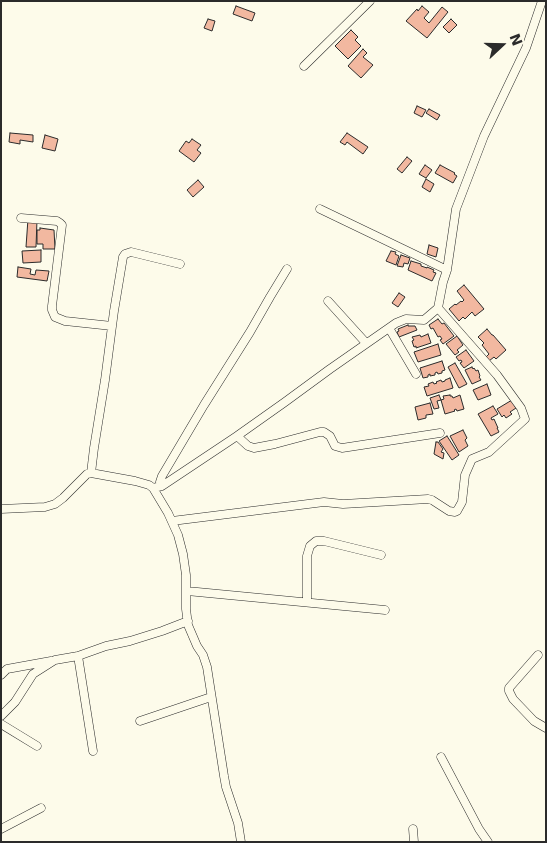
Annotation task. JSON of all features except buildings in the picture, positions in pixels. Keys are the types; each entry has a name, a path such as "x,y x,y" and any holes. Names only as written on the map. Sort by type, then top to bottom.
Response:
{"street":[{"path":"304,66 370,1"},
{"path":"153,488 162,486 237,436 396,323 406,319 424,320 438,308 441,289 448,270 456,209 484,136 526,48 542,1"},
{"path":"320,209 448,270"},
{"path":"21,218 57,221 62,225 52,306 55,317 65,322 112,326"},
{"path":"91,473 123,257 131,252 180,264"},
{"path":"162,486 160,482 162,476 288,269"},
{"path":"328,301 366,343"},
{"path":"172,521 324,502 343,504 428,499 449,511 457,511 462,502 465,475 472,459 489,452 526,419 522,408 497,375 438,308"},
{"path":"389,328 416,374"},
{"path":"237,436 248,446 254,448 324,432 330,436 335,446 342,448 440,433"},
{"path":"1,509 46,507 55,504 87,474 91,473 136,481 153,488 172,521 183,554 188,625 207,667 226,787 238,823 241,842"},
{"path":"307,602 307,556 310,546 316,541 324,541 381,555"},
{"path":"187,591 385,610"},
{"path":"1,675 7,669 78,656 188,621"},
{"path":"538,655 510,688 510,691 513,699 534,721 546,728"},
{"path":"78,656 93,751"},
{"path":"1,716 15,702 33,674 55,660"},
{"path":"140,721 211,697"},
{"path":"1,724 37,746"},
{"path":"441,757 488,842"},
{"path":"1,828 41,808"},
{"path":"413,829 414,842"}]}
